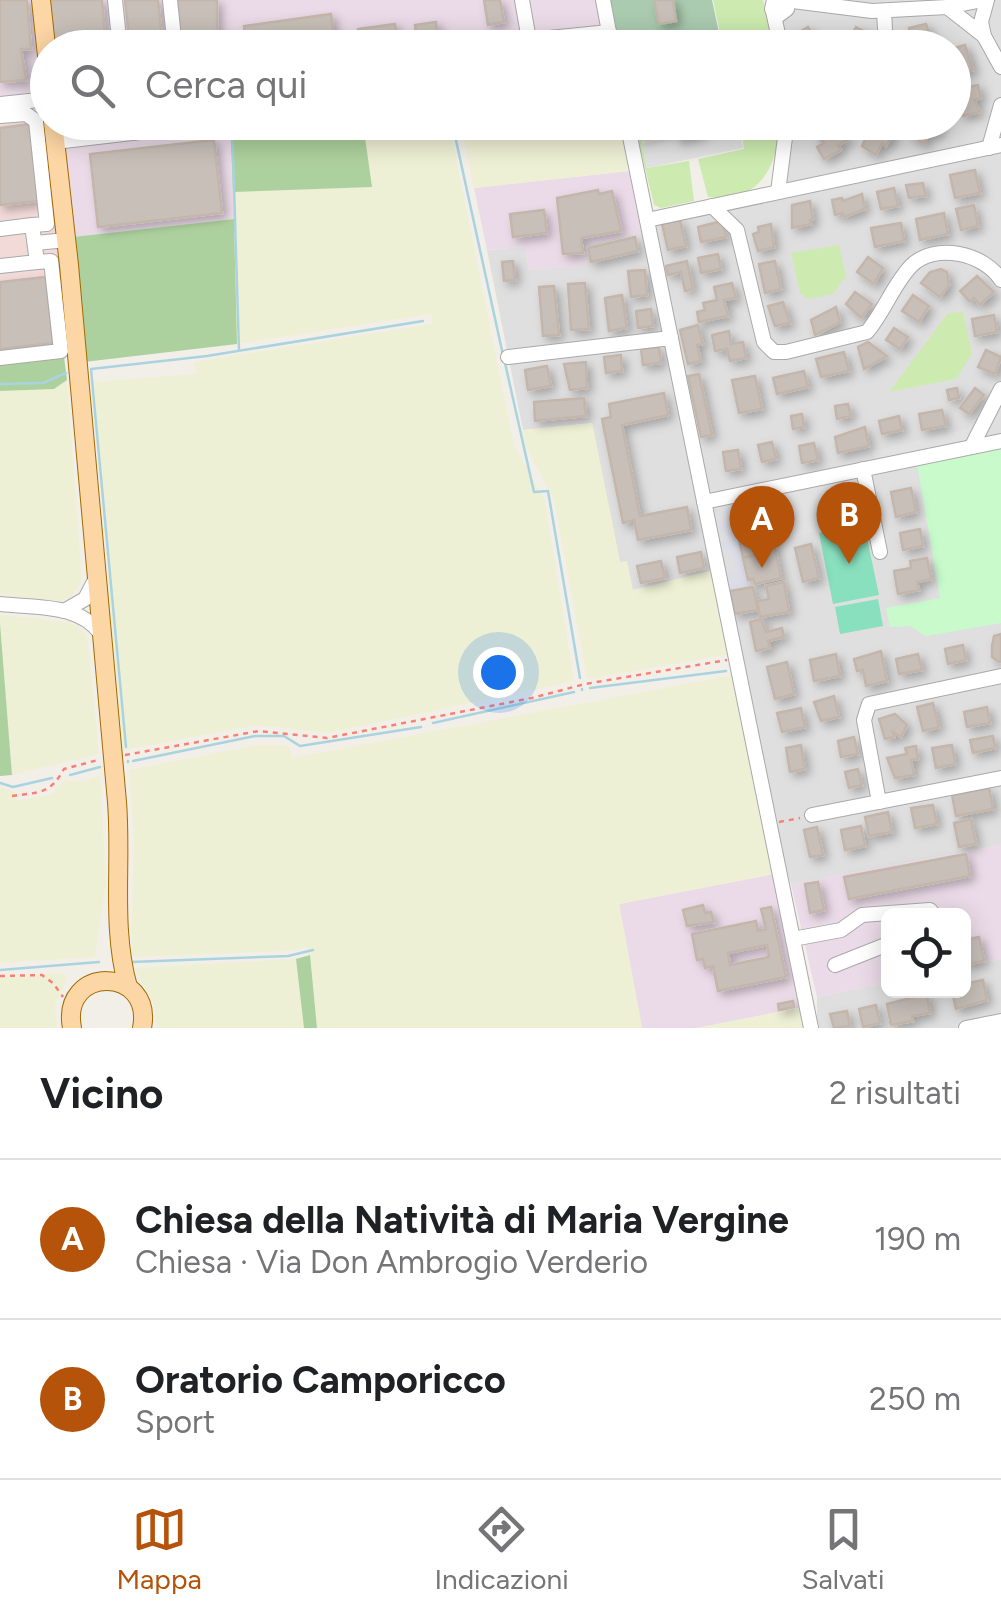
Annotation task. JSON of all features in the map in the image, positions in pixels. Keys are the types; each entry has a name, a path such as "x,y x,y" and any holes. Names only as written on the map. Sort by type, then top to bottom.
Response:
{"main road":[{"path":"41,0 44,30"},
{"path":"55,142 120,846 121,959 128,987 141,1003 142,1028"},
{"path":"98,982 109,960 118,916"},
{"path":"72,1028 73,1004 82,990 98,982 112,981 128,987"}],"street":[{"path":"115,0 118,30"},
{"path":"170,0 173,30"},
{"path":"522,0 526,30"},
{"path":"602,0 609,30"},
{"path":"780,30 779,5 884,11 985,0 981,22 984,36 1001,68"},
{"path":"947,7 984,36"},
{"path":"884,11 885,30"},
{"path":"0,104 30,101"},
{"path":"647,220 995,146 1001,105"},
{"path":"0,116 24,114 30,117"},
{"path":"36,140 37,262"},
{"path":"55,142 75,140"},
{"path":"631,140 811,1028"},
{"path":"778,192 785,140"},
{"path":"737,230 748,199"},
{"path":"712,206 737,230 764,342 778,352 866,332 909,268 924,259 970,255 991,268 1001,280"},
{"path":"0,229 39,224"},
{"path":"34,243 67,240"},
{"path":"0,266 51,261 61,350 0,358"},
{"path":"508,357 671,338"},
{"path":"973,444 1001,389"},
{"path":"704,502 726,502 863,468 1001,441"},
{"path":"863,468 880,552"},
{"path":"64,611 85,599 96,574"},
{"path":"0,604 64,611 88,619 101,634"},
{"path":"879,802 864,720 866,707 878,700 1001,676"},
{"path":"812,815 1001,778"},
{"path":"793,939 841,930 862,915 881,913"},
{"path":"835,965 881,947"},
{"path":"966,1028 1001,1021"}],"path":[{"path":"12,796 47,790 59,782 64,769 112,757 258,731 328,738 585,684 736,658"},
{"path":"770,824 812,815"},
{"path":"0,976 42,975 73,1004"}],"shaded area":[{"path":"0,0 595,0 601,30 30,30 30,107 0,110"},
{"path":"773,0 1001,0 1001,141 784,187 789,140 971,140 971,30 781,30"},
{"path":"30,107 30,140 46,140 72,356 0,364 0,110"},
{"path":"46,140 231,140 234,219 66,238 55,231"},
{"path":"661,140 741,140 743,148 647,168 642,144"},
{"path":"1001,145 1001,845 791,884 770,824 647,220"},
{"path":"629,171 642,233 585,245 587,266 529,270 525,247 487,250 474,188"},
{"path":"642,233 714,570 633,591 620,562 592,423 523,430 487,250 525,247 529,270 587,265 585,245"},
{"path":"967,429 971,444 876,465 873,451"},
{"path":"858,478 867,521 781,540 778,527 738,536 732,506"},
{"path":"732,506 749,586 729,590 726,574 735,571 730,549 721,550 720,541 728,539 726,531 718,532 716,524 724,522 722,511"},
{"path":"1001,845 1001,959 971,965 971,908 881,908 881,983 817,997 791,884"},
{"path":"774,874 803,1007 697,1028 642,1028 619,904"},
{"path":"1001,959 1001,1028 817,1028 817,997 881,983 881,998 971,998 971,965"}],"green space":[{"path":"608,0 712,0 718,30 614,30"},
{"path":"713,0 763,0 772,30 719,30"},
{"path":"231,140 365,140 372,187 233,192"},
{"path":"365,140 452,140 514,446 545,501 574,681 328,733 258,725 119,751 106,596 110,566 90,382 196,374 194,362 432,324 431,314 237,344 233,192 372,187"},
{"path":"464,140 623,140 629,171 474,188"},
{"path":"638,140 641,140 647,168 689,161 694,201 661,208 654,205"},
{"path":"743,140 778,140 763,179 742,194 708,197 698,159 744,149"},
{"path":"234,219 237,344 84,362 73,237"},
{"path":"839,245 846,276 833,294 808,299 800,293 791,253"},
{"path":"963,312 972,354 956,379 889,392 948,313"},
{"path":"64,357 67,380 54,389 0,391 0,364"},
{"path":"67,380 82,582 70,598 61,601 0,595 0,391 54,389"},
{"path":"592,423 620,562 627,561 633,590 714,570 731,654 587,679 554,500 525,445 523,430"},
{"path":"1001,449 1001,623 926,636 910,626 890,627 886,608 940,598 917,464"},
{"path":"864,524 879,595 833,604 819,533"},
{"path":"878,599 883,626 840,634 835,607"},
{"path":"0,615 69,622 83,630 88,643 99,754 12,775"},
{"path":"0,623 12,775 0,776"},
{"path":"733,675 774,874 619,904 642,1028 317,1028 307,947 131,957 134,839 129,770 257,745 285,745 292,758"},
{"path":"100,776 106,882 95,957 0,963 0,786 15,792 16,801 51,794 64,780 83,781"},
{"path":"310,955 317,1028 304,1028 296,959"},
{"path":"296,959 304,1028 157,1028 154,1004 134,968"},
{"path":"63,973 67,978 55,1005 57,1028 0,1028 0,978"},
{"path":"803,1007 808,1028 697,1028"}],"building":[{"path":"0,0 27,0 30,49 21,49 26,80 0,82"},
{"path":"49,0 102,0 104,30 52,30"},
{"path":"125,0 158,0 161,30 128,30"},
{"path":"177,0 217,0 217,30 180,30"},
{"path":"484,0 500,0 504,22 488,25"},
{"path":"654,0 673,0 676,21 659,24"},
{"path":"331,14 333,30 244,30 244,26"},
{"path":"436,22 437,30 416,30 415,25"},
{"path":"395,24 396,30 358,30"},
{"path":"926,24 928,30 910,30"},
{"path":"978,85 981,98 974,100 980,112 971,114 971,86"},
{"path":"30,124 39,201 0,205 0,128"},
{"path":"214,140 222,213 98,227 90,154"},
{"path":"821,140 848,140 838,145 841,150 824,159 817,147 824,143"},
{"path":"865,140 890,140 886,146 882,143 876,155 862,146"},
{"path":"975,170 980,193 955,198 950,175"},
{"path":"923,183 926,196 909,198 906,185"},
{"path":"894,188 898,206 881,209 877,192"},
{"path":"598,190 599,194 612,191 621,231 581,238 583,253 563,254 557,198"},
{"path":"862,194 865,209 844,217 843,213 835,215 832,200 843,201"},
{"path":"810,201 811,224 792,228 792,205"},
{"path":"974,205 978,226 961,230 956,209"},
{"path":"544,210 547,233 513,237 510,214"},
{"path":"944,213 948,234 920,240 916,219"},
{"path":"680,220 686,246 668,250 662,224"},
{"path":"722,221 726,237 701,242 698,227"},
{"path":"901,223 904,241 875,247 871,228"},
{"path":"771,224 774,247 758,251 753,234 759,232 758,227"},
{"path":"635,237 638,251 591,262 588,248"},
{"path":"718,254 721,269 701,273 698,258"},
{"path":"868,257 883,268 874,284 857,272"},
{"path":"513,261 515,280 504,281 502,262"},
{"path":"687,261 693,289 685,291 681,272 668,275 666,266"},
{"path":"775,261 781,289 765,293 759,264"},
{"path":"645,270 647,295 631,297 628,271"},
{"path":"930,272 947,272 949,285 940,297 921,283"},
{"path":"977,276 994,292 980,305 974,298 970,302 960,291"},
{"path":"46,277 53,343 0,349 0,282"},
{"path":"585,283 589,329 571,330 568,284"},
{"path":"732,283 736,298 724,300 728,316 699,322 697,312 705,310 703,303 717,300 714,287"},
{"path":"554,286 559,335 543,336 539,287"},
{"path":"855,292 872,304 861,318 846,304"},
{"path":"622,295 627,328 609,331 605,298"},
{"path":"913,295 929,306 919,322 902,311"},
{"path":"783,302 790,323 775,326 768,306"},
{"path":"836,307 840,322 815,335 811,320"},
{"path":"651,309 653,326 638,328 636,311"},
{"path":"994,315 997,332 975,336 972,319"},
{"path":"698,325 703,344 697,345 701,361 688,364 680,330"},
{"path":"894,328 908,337 900,349 886,340"},
{"path":"729,331 731,344 743,342 746,358 730,361 727,349 715,351 712,335"},
{"path":"868,342 887,356 864,369 858,347"},
{"path":"659,347 661,363 643,365 641,349"},
{"path":"986,350 1001,357 995,374 978,367"},
{"path":"844,352 849,371 821,377 816,359"},
{"path":"621,355 622,371 606,373 604,357"},
{"path":"586,362 587,388 570,390 564,364"},
{"path":"547,366 551,386 528,390 525,370"},
{"path":"804,371 808,387 777,394 773,378"},
{"path":"699,374 712,435 701,437 688,376"},
{"path":"755,376 762,409 739,413 732,380"},
{"path":"957,388 959,398 949,400 947,390"},
{"path":"975,388 984,395 969,414 960,408"},
{"path":"664,393 668,415 622,425 640,516 687,507 691,530 638,540 634,520 623,523 602,419 611,417 609,404"},
{"path":"584,398 586,416 535,421 534,402"},
{"path":"848,404 851,416 837,419 835,406"},
{"path":"942,410 946,426 922,430 919,414"},
{"path":"802,414 804,427 793,429 791,416"},
{"path":"899,416 902,430 882,434 879,421"},
{"path":"865,427 869,446 838,453 835,437"},
{"path":"772,442 776,459 762,462 758,445"},
{"path":"814,443 818,460 802,463 799,446"},
{"path":"738,450 741,469 726,471 723,452"},
{"path":"911,488 916,512 896,517 891,492"},
{"path":"920,529 923,546 903,550 900,533"},
{"path":"752,536 753,543 760,542 761,554 743,558 739,539"},
{"path":"774,543 781,578 755,584 753,579 748,580 743,558 761,554 759,547"},
{"path":"811,544 819,578 803,582 795,548"},
{"path":"701,552 704,568 680,573 677,557"},
{"path":"927,558 931,579 917,582 919,590 898,594 894,571 911,568 910,561"},
{"path":"661,561 665,578 641,583 637,566"},
{"path":"784,582 789,612 760,617 757,601 769,599 766,586"},
{"path":"753,587 758,610 735,614 730,591"},
{"path":"761,619 766,632 782,628 784,637 768,641 770,648 756,651 750,622"},
{"path":"1001,634 999,662 992,657 992,646 994,636"},
{"path":"963,645 966,660 948,664 945,649"},
{"path":"881,651 887,681 866,686 863,670 857,671 854,659"},
{"path":"836,654 840,676 814,681 810,660"},
{"path":"918,654 922,670 899,674 896,659"},
{"path":"787,662 794,694 775,699 767,667"},
{"path":"834,696 839,717 821,721 814,702"},
{"path":"933,703 939,727 923,731 917,707"},
{"path":"987,707 990,723 967,727 964,712"},
{"path":"801,708 805,727 782,732 777,713"},
{"path":"895,714 907,725 901,737 893,732 894,737 885,739 879,719"},
{"path":"993,736 995,748 973,753 970,740"},
{"path":"854,737 858,754 841,757 838,741"},
{"path":"801,745 805,769 790,772 786,748"},
{"path":"952,745 955,764 936,768 932,748"},
{"path":"916,746 918,759 911,760 914,775 895,778 887,758 907,754 905,748"},
{"path":"858,769 862,785 849,788 845,772"},
{"path":"989,788 993,809 956,816 952,795"},
{"path":"933,805 937,824 915,828 911,808"},
{"path":"888,812 892,832 869,836 865,817"},
{"path":"971,819 976,844 959,847 954,823"},
{"path":"861,826 865,846 845,850 841,830"},
{"path":"817,827 823,855 810,857 804,830"},
{"path":"966,854 970,876 849,899 844,877"},
{"path":"818,882 824,910 810,913 805,884"},
{"path":"703,905 714,922 687,926 683,910"},
{"path":"771,907 786,977 718,991 713,966 705,968 703,959 697,960 692,934 756,921 758,931 766,929 761,909","holes":["767,945 769,957 730,965 728,953"]},
{"path":"979,937 984,961 971,964 971,939"},
{"path":"983,980 987,1000 956,1009 954,998 971,998 971,982"},
{"path":"928,998 930,1013 891,1025 887,1004"},
{"path":"793,1001 794,1007 779,1010 778,1004"},
{"path":"876,1005 880,1023 863,1027 859,1009"},
{"path":"847,1011 850,1026 834,1028 830,1014"}],"waterway":[{"path":"233,140 239,350"},
{"path":"456,140 503,355"},
{"path":"126,747 91,369 207,356 423,321"},
{"path":"505,363 534,492 548,491 580,678"},
{"path":"0,384 43,383 66,373"},
{"path":"590,688 726,671"},
{"path":"433,723 574,692"},
{"path":"133,761 255,736 284,736 300,746 421,727"},
{"path":"70,775 100,767"},
{"path":"0,783 13,787 52,778"},
{"path":"131,962 288,956 313,950"},
{"path":"0,970 99,962"}],"place":[{"name":"Oratorio Camporicco","path":"849,564"},
{"name":"Chiesa della Natività di Maria Vergine","path":"762,568"}]}
